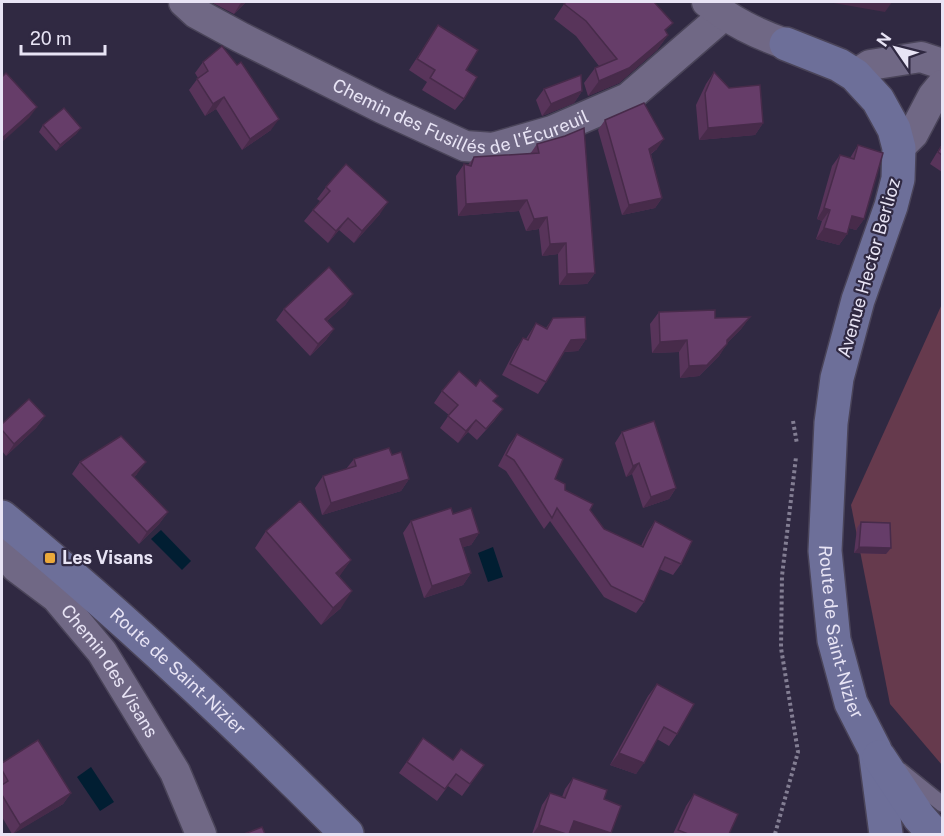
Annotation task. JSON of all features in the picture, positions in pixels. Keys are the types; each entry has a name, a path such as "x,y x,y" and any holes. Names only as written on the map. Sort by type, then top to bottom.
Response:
{"main road":[{"name":"Avenue Hector Berlioz","path":"786,44 829,61 855,75 879,100 894,129 898,148 898,178 891,206 855,311 837,378 831,423"},
{"name":"Route de Saint-Nizier","path":"831,423 825,551 834,640 850,703 875,750 886,834"},
{"name":"Route de Saint-Nizier","path":"8,523 170,663 249,736 347,834"},
{"path":"875,750 929,822"}],"street":[{"name":"Chemin des Fusillés de l'Écureuil","path":"184,2 196,13 240,37 382,108 465,147 493,148 552,131 628,98 716,8"},
{"name":"Avenue Hector Berlioz","path":"716,8 753,32 786,44"},
{"path":"855,75 870,65 921,57 942,64"},
{"path":"898,148 913,134 942,84"},
{"name":"Chemin des Visans","path":"8,523 3,550 16,567 56,597 102,652 175,772 201,834"}],"path":[{"path":"775,834 798,752 781,648 782,576 798,445 792,421"}],"shaded area":[{"path":"942,304 942,765 890,704 851,505"}],"water":[{"path":"161,530 191,561 182,570 151,539"},
{"path":"493,547 503,577 488,582 478,553"},
{"path":"91,767 114,802 100,811 77,777"}],"building":[{"path":"566,2 654,2 673,23 665,30 668,35 629,68 599,81 595,68 617,59 586,21 564,4"},
{"path":"438,25 478,50 466,70 477,77 464,99 430,78 435,70 417,59"},
{"path":"222,46 237,65 241,62 279,119 250,139 224,97 213,104 197,79 208,71 203,62"},
{"path":"714,72 729,88 760,85 763,123 708,128 705,93"},
{"path":"6,73 37,107 2,138 2,75"},
{"path":"581,75 582,91 551,104 544,89"},
{"path":"644,103 664,139 649,149 662,198 629,205 605,120"},
{"path":"64,108 81,128 60,145 43,125"},
{"path":"584,128 595,273 567,274 566,243 550,244 547,217 534,219 527,200 466,204 464,164 471,166 474,157 539,153 537,144"},
{"path":"858,145 883,153 864,219 852,216 847,234 824,228 830,210 824,208 840,155 854,159"},
{"path":"346,164 388,202 362,231 348,218 336,231 313,210 330,191 326,187"},
{"path":"329,267 353,294 325,319 334,329 318,344 284,309"},
{"path":"715,310 715,318 750,317 707,365 689,366 687,340 660,342 659,312"},
{"path":"585,317 586,339 571,340 546,382 510,364 523,338 528,340 536,323 547,329 553,318"},
{"path":"459,371 476,386 480,380 498,396 493,401 503,409 486,429 476,420 466,431 448,416 458,405 442,391"},
{"path":"29,399 45,416 14,444 2,430 2,424"},
{"path":"654,421 676,488 651,497 639,463 633,466 622,432"},
{"path":"517,434 563,459 555,479 565,484 565,490 593,504 590,510 604,529 643,547 655,521 692,541 681,564 665,557 644,602 611,586 557,508 552,518 514,460 506,455"},
{"path":"121,436 146,462 132,475 168,512 147,532 80,462"},
{"path":"389,448 392,455 401,452 409,479 331,503 323,476 356,466 354,459"},
{"path":"300,501 351,560 336,573 352,591 333,608 266,531"},
{"path":"451,508 453,514 471,508 479,533 460,539 471,573 432,586 411,521"},
{"path":"861,522 890,523 891,548 859,547"},
{"path":"657,684 694,704 677,734 664,727 644,763 619,753"},
{"path":"423,738 453,760 461,749 484,765 470,784 456,774 445,789 407,762"},
{"path":"38,740 71,793 20,825 2,795 2,785 8,781 2,770 2,763"},
{"path":"573,778 607,790 604,799 621,806 611,833 574,821 569,834 539,825 550,793 565,798"},
{"path":"694,794 738,814 729,834 688,834 678,830"},
{"path":"262,827 265,834 244,834"}],"place":[{"name":"Les Visans","path":"50,558"}]}
